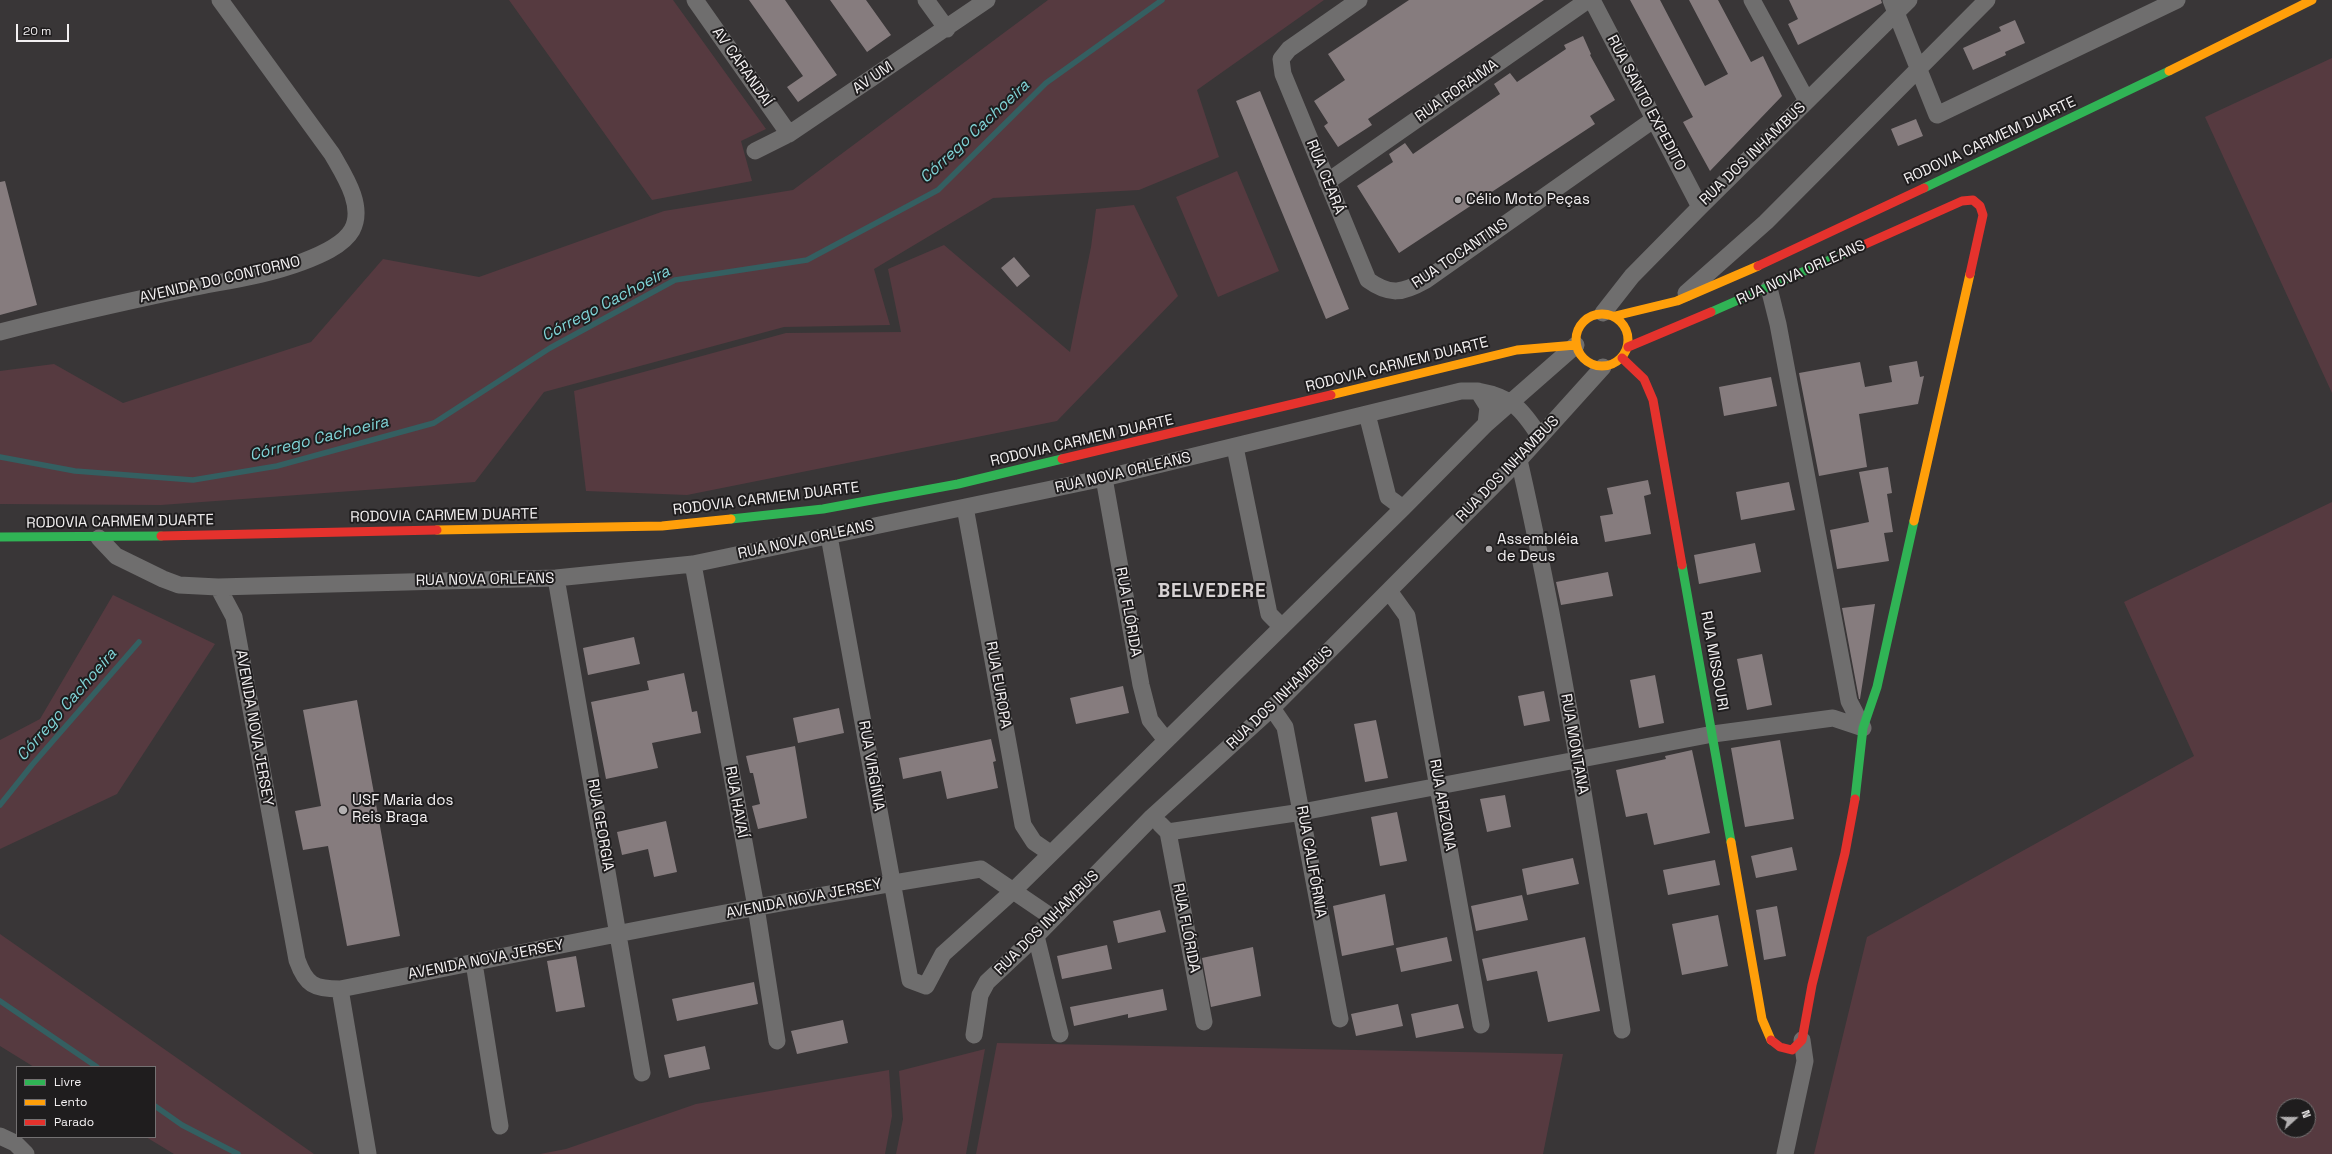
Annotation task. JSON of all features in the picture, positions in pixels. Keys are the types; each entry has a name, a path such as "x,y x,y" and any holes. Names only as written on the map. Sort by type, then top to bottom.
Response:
{"street":[{"name":"AVENIDA DO CONTORNO","path":"0,332 85,310 259,274 301,262 326,252 352,231 356,221 356,213 352,193 344,174 332,154 220,0"},
{"name":"AV CARANDAÍ","path":"695,0 789,134"},
{"path":"926,0 947,29"},
{"name":"AV UM","path":"755,151 789,134 947,29 987,0"},
{"name":"RUA CEARÁ","path":"1360,0 1289,49 1281,59 1283,74 1368,280 1380,289"},
{"name":"RUA RORAIMA","path":"1327,182 1588,0"},
{"name":"RUA SANTO EXPEDITO","path":"1592,0 1700,206"},
{"path":"1752,0 1807,101"},
{"name":"RUA DOS INHAMBUS","path":"1609,315 1632,276 1700,206 1807,101 1894,7 1909,0"},
{"path":"1677,301 1766,222 1988,0"},
{"path":"1894,7 1938,115 2177,0"},
{"name":"RODOVIA CARMEM DUARTE","path":"1609,315 1677,301 1766,263 2157,78 2312,0"},
{"name":"RUA TOCANTINS","path":"1380,289 1397,291 1410,289 1426,280 1654,120"},
{"name":"RUA NOVA ORLEANS","path":"1628,347 1769,288 1962,201 1973,200 1980,206 1983,215 1876,687 1863,728"},
{"path":"1769,288 1778,324 1849,701 1863,728 1859,780 1845,853 1812,985 1802,1040 1804,1061 1785,1154"},
{"name":"RODOVIA CARMEM DUARTE","path":"1653,318 1677,301"},
{"path":"1567,329 1581,323 1591,315 1609,315 1624,324 1632,333 1628,347 1622,358 1614,364 1603,367 1592,365 1582,358 1576,345 1576,335 1581,323"},
{"name":"RODOVIA CARMEM DUARTE","path":"1517,350 1546,338"},
{"path":"1013,891 1281,626 1403,508 1486,424 1576,345"},
{"name":"RODOVIA CARMEM DUARTE","path":"0,538 99,538 342,531 662,526 823,509 958,484 1517,350 1576,345"},
{"name":"RUA MISSOURI","path":"1622,358 1644,379 1653,400 1762,1019 1770,1039 1774,1044 1784,1049 1794,1049 1802,1040"},
{"name":"RUA DOS INHAMBUS","path":"974,1035 980,995 987,982 1036,936 1152,817 1272,708 1519,460 1603,367"},
{"name":"RUA NOVA ORLEANS","path":"99,538 116,556 179,585 218,587 556,578 693,564 829,536 1104,478 1461,391 1478,391 1496,394 1511,402 1526,416 1540,437"},
{"path":"1478,391 1488,407 1486,424"},
{"path":"1367,414 1388,497 1403,508"},
{"path":"1235,447 1268,614 1281,626"},
{"name":"RUA MONTANA","path":"1519,460 1531,513 1578,759 1622,1030"},
{"name":"RUA FLÓRIDA","path":"1104,478 1141,685 1150,720 1166,740"},
{"name":"RUA EUROPA","path":"965,507 1023,825 1034,842 1050,853"},
{"name":"RUA VIRGÍNIA","path":"829,536 910,980 926,986 943,954 1013,891"},
{"name":"RUA HAVAÍ","path":"693,564 756,908 777,1041"},
{"name":"RUA GEORGIA","path":"556,578 620,934 642,1073"},
{"name":"AVENIDA NOVA JERSEY","path":"218,587 234,617 297,960 303,975 314,986 321,989 340,989 892,882 981,869 1053,918"},
{"name":"RUA ARIZONA","path":"1389,591 1407,616 1481,1025"},
{"name":"RUA CALIFÓRNIA","path":"1272,708 1285,727 1340,1019"},
{"path":"1152,817 1168,832 1302,812 1713,734 1833,718 1863,728"},
{"name":"RUA FLÓRIDA","path":"1168,832 1204,1022"},
{"path":"1036,936 1060,1034"},
{"path":"474,963 500,1126"},
{"path":"340,989 368,1154"},
{"path":"0,1136 15,1143 26,1154"}],"shaded area":[{"path":"509,0 673,0 766,129 741,141 752,181 652,200"},
{"path":"1048,0 1324,0 1197,90 1219,157 1139,190 993,198 874,269 890,325 784,327 544,392 475,482 161,505 0,504 0,371 54,364 123,403 311,342 383,259 479,277 664,211 793,190"},
{"path":"2332,58 2332,393 2205,117"},
{"path":"1237,171 1279,271 1218,297 1176,197"},
{"path":"1134,205 1178,296 1057,421 687,495 586,491 574,391 786,333 901,332 888,269 944,245 1070,352 1091,247 1096,209"},
{"path":"2332,502 2332,1154 1814,1154 1867,937 2194,756 2124,602"},
{"path":"113,595 215,644 117,794 0,849 0,740 40,719"},
{"path":"0,934 314,1154 174,1154 148,1138 156,1138 156,1066 32,1066 0,1046"},
{"path":"997,1043 1563,1054 1543,1154 976,1154"},
{"path":"985,1049 966,1154 896,1154 903,1119 899,1071"},
{"path":"889,1070 892,1116 885,1154 540,1154 566,1149 696,1104"}],"building":[{"path":"749,0 785,0 837,75 798,102 787,87 803,76"},
{"path":"830,0 866,0 891,35 867,52"},
{"path":"1409,0 1544,0 1368,119 1372,125 1338,147 1324,126 1328,123 1314,101 1345,80 1328,54"},
{"path":"1630,0 1660,0 1705,86 1728,74 1689,0 1718,0 1751,62 1763,56 1782,96 1710,171 1683,122 1693,117"},
{"path":"1789,0 1881,0 1882,3 1798,45 1788,24 1798,19"},
{"path":"2015,20 2025,43 2005,52 2006,55 1973,70 1963,48 2001,31 1999,27"},
{"path":"1583,36 1591,54 1590,55 1615,100 1590,116 1595,124 1399,253 1357,186 1393,162 1389,154 1405,143 1413,154 1500,94 1494,84 1510,73 1517,82 1566,49 1564,45"},
{"path":"1260,91 1349,309 1326,319 1236,101"},
{"path":"1916,119 1923,136 1898,146 1891,129"},
{"path":"5,181 37,305 0,315 0,182"},
{"path":"1014,257 1030,276 1017,287 1001,268"},
{"path":"1917,361 1920,377 1924,376 1918,404 1859,414 1867,467 1819,476 1799,373 1860,362 1865,387 1892,382 1889,366"},
{"path":"1771,377 1777,406 1724,416 1719,387"},
{"path":"1888,467 1892,493 1887,494 1893,532 1884,533 1889,561 1837,569 1830,530 1869,522 1859,472"},
{"path":"1648,480 1651,494 1644,496 1651,534 1605,542 1600,516 1613,514 1607,488"},
{"path":"1789,482 1795,510 1741,520 1736,492"},
{"path":"1755,543 1761,572 1699,584 1694,555"},
{"path":"1608,572 1613,596 1561,605 1556,582"},
{"path":"1875,604 1860,699 1859,699 1842,608"},
{"path":"634,637 640,664 588,675 583,648"},
{"path":"1762,654 1772,705 1747,710 1737,659"},
{"path":"684,673 692,712 697,711 701,733 652,743 658,768 606,779 591,702 649,690 647,681"},
{"path":"1655,675 1664,723 1639,728 1630,680"},
{"path":"1123,686 1129,713 1076,724 1070,698"},
{"path":"1544,691 1550,721 1524,726 1518,696"},
{"path":"357,700 400,936 347,946 328,846 303,850 295,811 321,806 303,710"},
{"path":"839,708 844,733 798,743 793,718"},
{"path":"1376,720 1388,778 1365,782 1354,724"},
{"path":"991,739 996,761 993,762 998,788 947,799 941,771 903,779 899,758"},
{"path":"1780,740 1794,819 1745,827 1731,748"},
{"path":"795,746 807,818 758,829 752,806 760,804 753,773 750,773 746,756"},
{"path":"1692,750 1710,833 1654,845 1647,813 1626,817 1616,770 1666,759 1665,756"},
{"path":"1505,795 1511,827 1487,832 1480,799"},
{"path":"1397,812 1407,861 1380,866 1371,817"},
{"path":"666,821 677,872 654,877 648,849 622,855 617,832"},
{"path":"1792,847 1797,870 1756,878 1751,856"},
{"path":"1573,858 1579,884 1527,895 1522,869"},
{"path":"1715,860 1720,885 1668,895 1663,870"},
{"path":"1385,894 1394,945 1342,956 1333,906"},
{"path":"1522,895 1528,920 1476,931 1471,906"},
{"path":"1777,906 1786,956 1764,960 1756,910"},
{"path":"1160,910 1166,932 1118,943 1113,921"},
{"path":"1718,915 1728,966 1682,975 1672,924"},
{"path":"1447,937 1452,961 1401,972 1396,948"},
{"path":"1585,937 1600,1011 1548,1022 1537,971 1487,981 1482,959"},
{"path":"1107,945 1112,969 1062,979 1057,956"},
{"path":"1253,947 1261,996 1211,1007 1202,958"},
{"path":"576,956 585,1007 556,1012 547,961"},
{"path":"754,982 758,1004 677,1021 672,999"},
{"path":"1163,989 1167,1010 1128,1018 1128,1014 1074,1026 1070,1007"},
{"path":"1398,1004 1403,1026 1356,1036 1351,1014"},
{"path":"1458,1004 1464,1028 1416,1038 1411,1014"},
{"path":"843,1020 848,1043 797,1054 791,1031"},
{"path":"705,1046 710,1069 669,1078 664,1055"}],"waterway":[{"name":"Córrego Cachoeira","path":"0,457 75,471 193,480 277,466 434,423 550,348 675,280 807,260 938,190 1046,83 1162,0"},
{"name":"Córrego Cachoeira","path":"0,805 32,765 139,642"},
{"name":"Córrego Cachoeira","path":"0,1001 96,1066"},
{"name":"Córrego Cachoeira","path":"156,1107 182,1125 238,1154"}],"traffic: fast":[{"path":"1924,188 2169,71"},
{"path":"1711,312 1850,251"},
{"path":"731,519 823,509 958,484 1062,459"},
{"path":"1855,799 1863,728 1877,687 1914,521"},
{"path":"0,537 161,536"},
{"path":"1682,565 1731,842"}],"traffic: slow":[{"path":"2169,71 2312,0"},
{"path":"1615,316 1677,301 1758,266"},
{"path":"1914,521 1970,274"},
{"path":"1597,314 1607,314 1621,321 1628,335 1628,340 1628,345 1621,359 1607,366 1597,366 1587,362 1580,355 1576,345 1576,335 1580,325 1587,318 1597,314"},
{"path":"1331,395 1517,350 1576,345"},
{"path":"437,530 662,526 731,519"},
{"path":"1731,842 1762,1019 1771,1040"}],"traffic: jam":[{"path":"1758,266 1924,188"},
{"path":"1850,251 1962,201 1973,200 1980,206 1983,215 1970,274"},
{"path":"1628,347 1711,312"},
{"path":"1622,358 1644,379 1653,400 1682,565"},
{"path":"1062,459 1331,395"},
{"path":"161,536 437,530"},
{"path":"1771,1040 1780,1047 1792,1050 1802,1040 1812,985 1845,853 1855,799"}],"place":[{"name":"Célio Moto Peças","path":"1458,200"},
{"name":"Assembléia de Deus","path":"1489,549"},
{"name":"USF Maria dos Reis Braga","path":"343,810"}],"district":[{"name":"BELVEDERE","path":"1212,592"}]}
